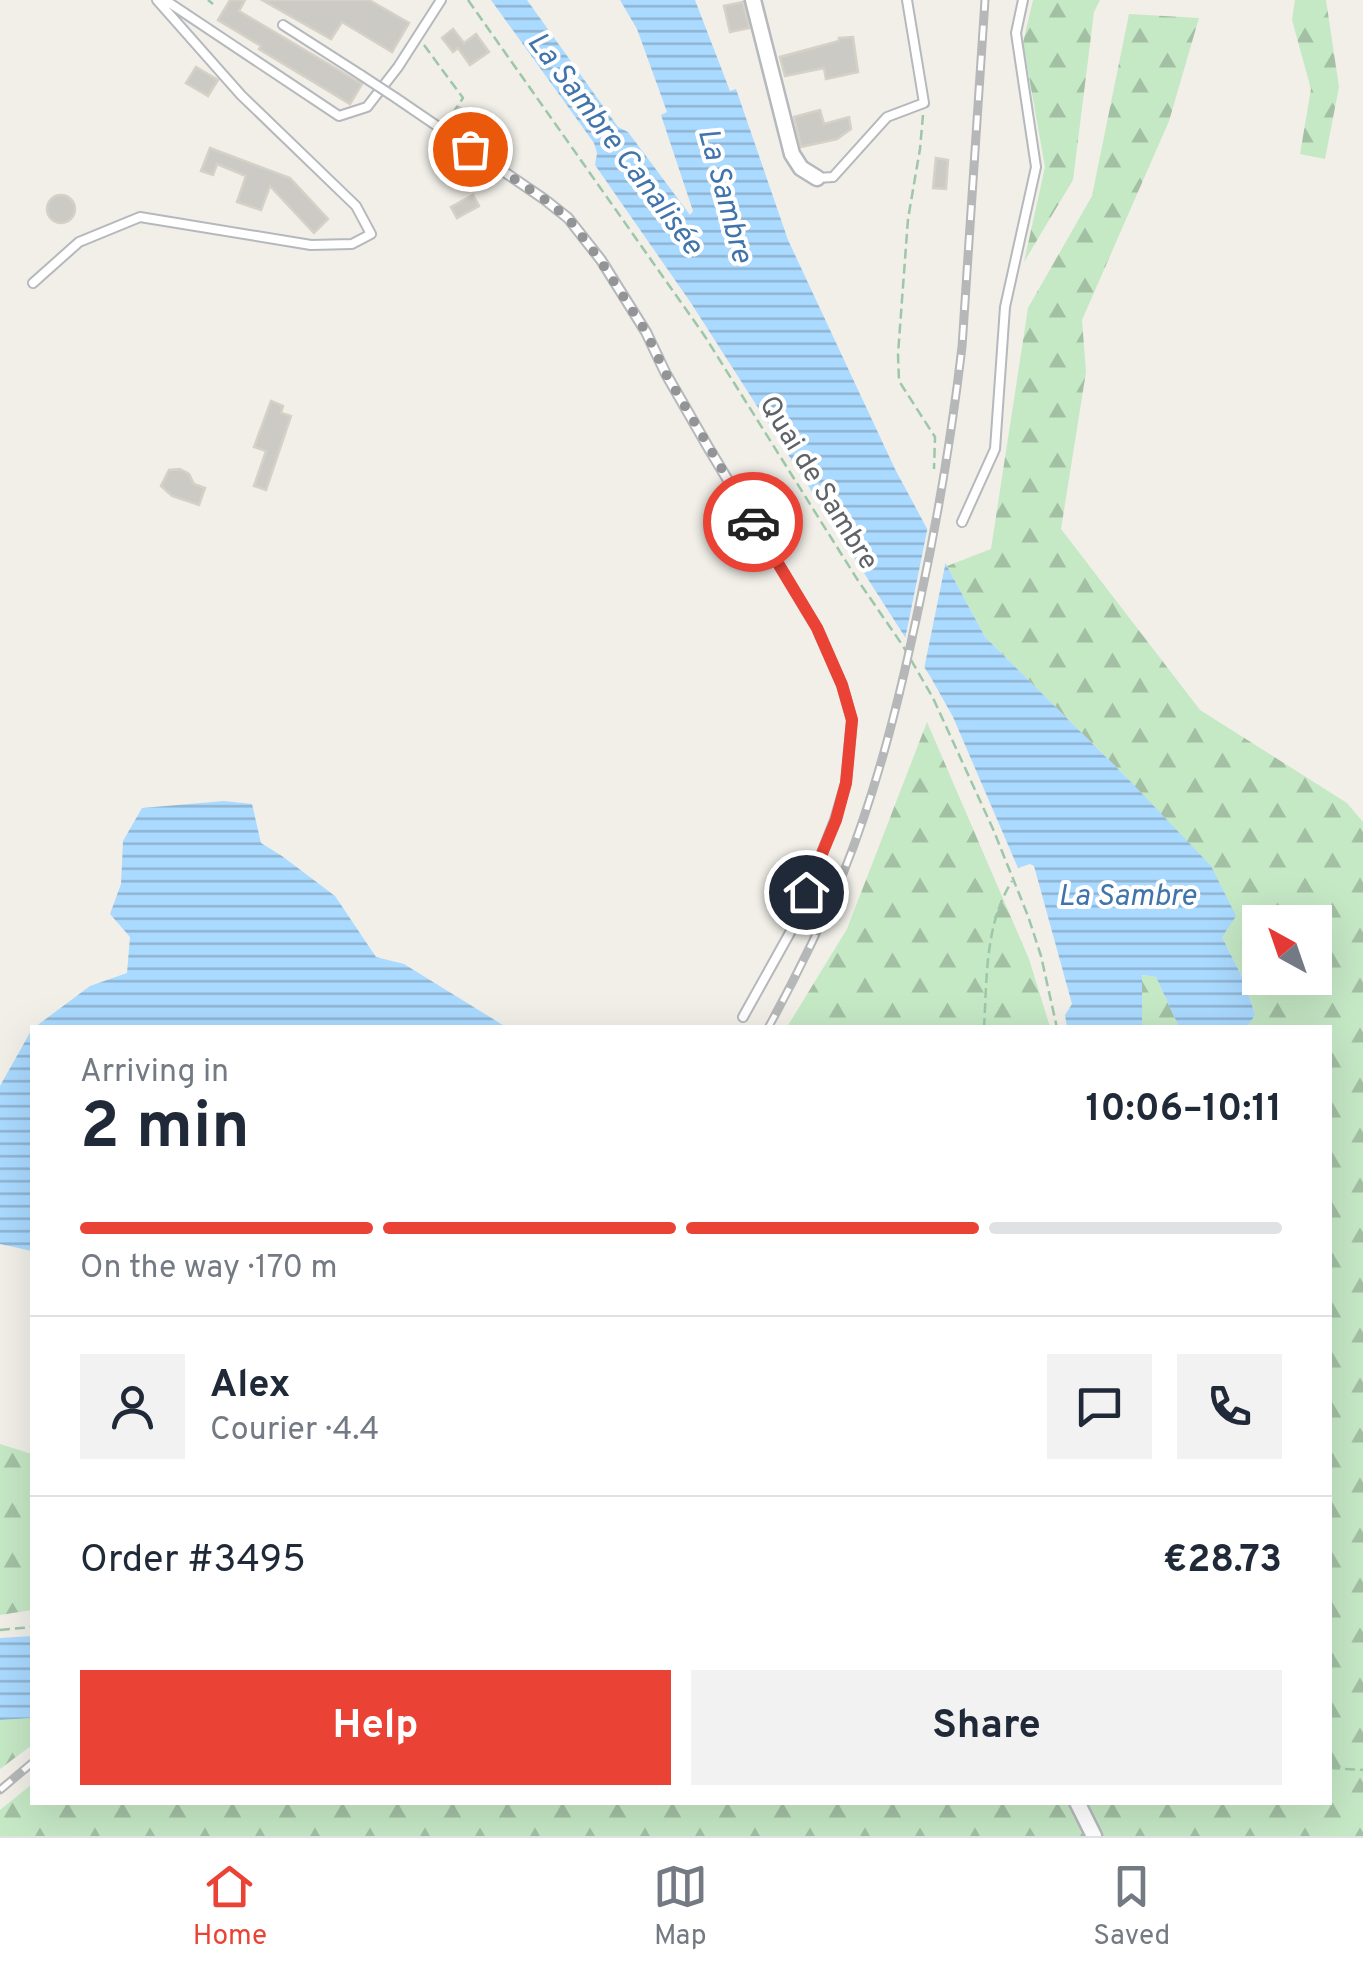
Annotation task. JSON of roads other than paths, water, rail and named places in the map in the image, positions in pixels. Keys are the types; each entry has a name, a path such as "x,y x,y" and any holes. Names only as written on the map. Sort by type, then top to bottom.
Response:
{"street":[{"path":"753,0 792,154 801,168 817,178"},
{"path":"1078,1805 1094,1836"}],"lane":[{"path":"33,283 79,242 140,216 312,245 352,244 371,234 356,206 241,95 156,0"},
{"path":"165,0 178,4 340,116 366,107 398,67 441,0"},
{"path":"817,178 832,177 887,117 924,103 907,0"},
{"path":"962,522 995,449 1004,307 1036,167 1016,34 1023,0"},
{"path":"283,25 442,129 568,218 646,332 708,447 817,628 842,685 852,720 846,783 792,928 742,1016"}],"water":[{"name":"La Sambre","path":"491,0 527,0 618,127 628,132 690,215 693,211 661,115 667,112 637,29 620,0 695,0 730,91 736,89 788,240 895,469 985,637 1211,866 1236,916 1222,937 1242,977 1242,995 1249,995 1255,1015 1248,1025 1178,1025 1156,977 1142,975 1142,1025 1067,1025 1065,1015 1072,1004 1034,866 1018,868 953,717 930,676 691,303 595,165 594,143"},
{"path":"224,801 252,804 261,843 335,896 376,957 404,964 503,1025 38,1025 90,986 127,973 130,937 110,914 121,884 123,841 142,808"},
{"path":"30,1033 30,1251 0,1244 0,1086"},
{"path":"30,1636 30,1718 0,1720 0,1638"}],"railway":[{"path":"770,1025 818,931 857,838 888,738 920,601 962,347 985,0"},
{"path":"0,1790 30,1765"}],"water label":[{"name":"La Sambre Canalisée","path":"616,143"}]}
